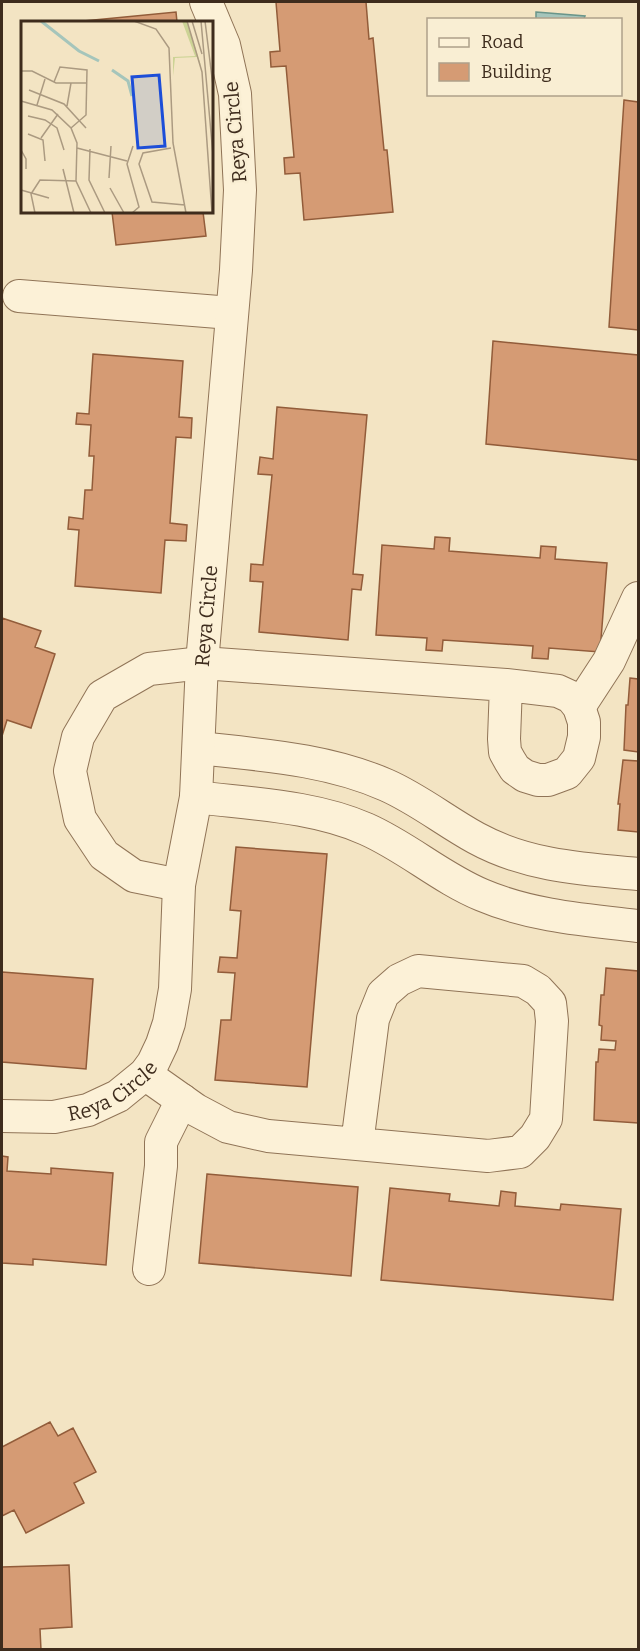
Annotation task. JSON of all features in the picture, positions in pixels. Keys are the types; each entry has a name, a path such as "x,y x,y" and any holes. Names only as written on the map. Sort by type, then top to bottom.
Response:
{"lane":[{"name":"Reya Circle","path":"2,1116 54,1117 88,1110 118,1096 145,1074 162,1044 169,1023 174,989 179,885 196,796 202,663 240,190 235,94 224,45 206,2"},
{"path":"20,296 231,313"},
{"path":"579,707 609,661 639,598"},
{"path":"179,885 134,876 104,855 80,819 70,771 78,736 102,696 149,669 202,663 507,685 558,691 579,707 584,722 584,737 579,758 567,773 548,780 538,780 525,776 515,769 505,752 507,685"},
{"path":"199,748 287,758 330,766 385,784 511,855 555,866 639,874"},
{"path":"196,796 326,816 366,829 448,878 481,895 513,907 582,921 639,926"},
{"path":"602,922 607,871"},
{"path":"145,1074 196,1110 228,1127 268,1136 488,1156 520,1152 535,1137 546,1119 552,1021 550,1003 538,990 523,981 418,971 399,980 383,993 373,1019 357,1144"},
{"path":"149,1269 161,1166 161,1142 182,1100"}],"water":[{"path":"536,12 585,16 584,18 536,18"}],"building":[{"path":"276,2 366,2 369,39 373,38 384,150 387,150 393,212 304,220 300,173 285,174 284,158 294,157 286,66 271,67 270,52 280,51"},
{"path":"176,12 177,21 84,21"},
{"path":"624,100 638,102 638,330 609,327"},
{"path":"112,213 203,213 206,236 116,245"},
{"path":"493,341 638,355 638,460 486,444"},
{"path":"93,354 183,361 179,417 192,418 191,438 176,437 170,523 187,525 186,541 165,540 161,593 75,586 79,530 68,529 69,517 83,519 85,490 92,490 94,456 89,456 91,425 76,424 77,413 89,414"},
{"path":"277,407 367,415 353,574 363,575 361,590 352,589 348,640 259,632 263,582 250,581 251,564 263,565 272,475 258,474 260,457 273,459"},
{"path":"435,537 450,538 449,551 540,558 541,546 556,547 555,559 607,563 600,652 549,648 548,659 532,658 533,646 443,640 442,651 426,650 427,638 376,635 382,545 434,549"},
{"path":"2,618 41,631 35,647 55,654 31,728 7,720 2,736"},
{"path":"630,678 638,679 638,752 624,750"},
{"path":"623,760 638,761 638,832 618,830 620,804 618,804"},
{"path":"236,847 327,854 307,1087 215,1080 221,1020 231,1020 235,973 218,972 220,957 237,958 241,911 230,910"},
{"path":"606,968 638,971 638,1123 594,1120 596,1062 598,1062 599,1049 615,1050 616,1041 601,1040 602,1026 599,1025 601,995 604,995"},
{"path":"2,972 93,979 86,1069 2,1062"},
{"path":"2,1156 8,1157 7,1171 51,1174 51,1168 113,1173 106,1265 33,1259 33,1265 2,1263"},
{"path":"207,1174 358,1187 351,1276 199,1263"},
{"path":"390,1188 450,1194 449,1201 499,1206 501,1191 516,1193 515,1206 560,1210 561,1204 621,1209 613,1300 381,1280"},
{"path":"50,1422 58,1436 73,1428 96,1472 74,1483 84,1503 26,1533 14,1510 2,1516 2,1447"},
{"path":"69,1565 72,1627 40,1629 41,1650 2,1650 2,1567"}]}
